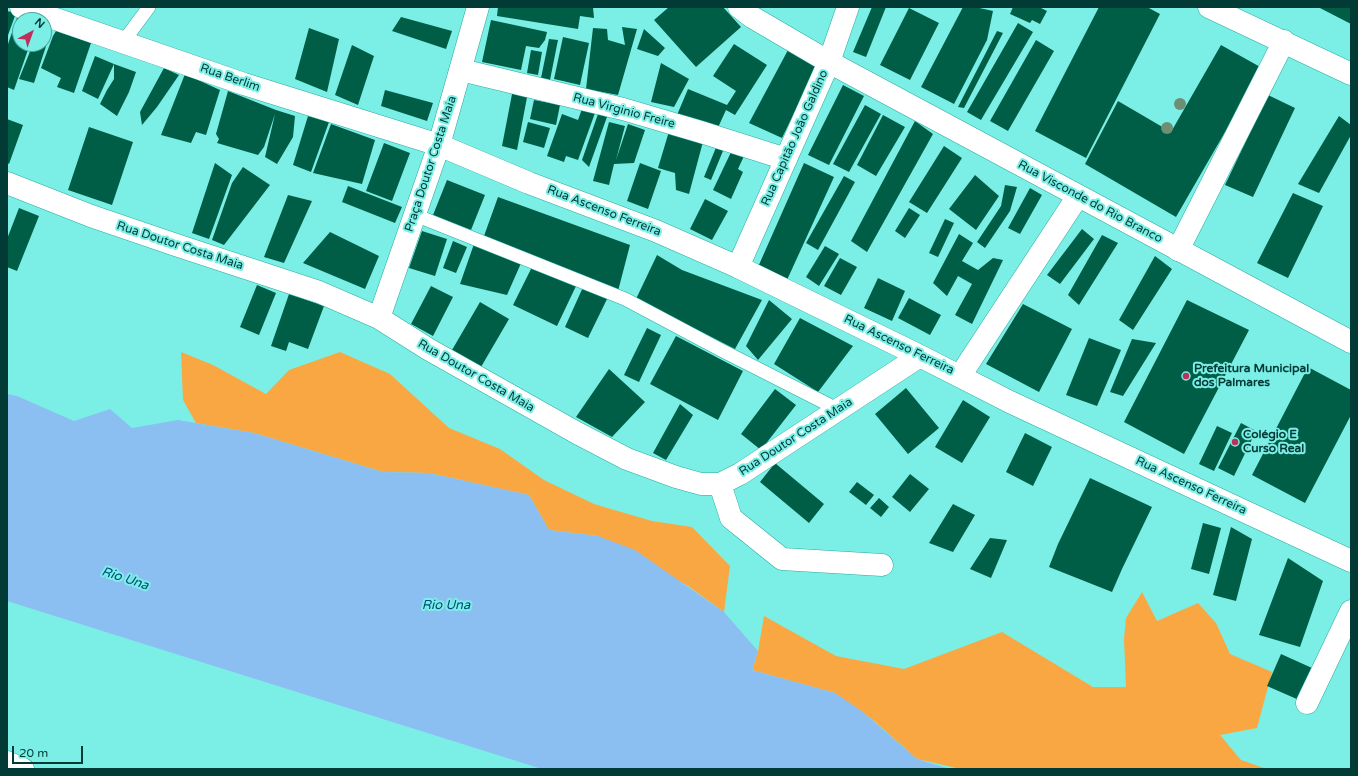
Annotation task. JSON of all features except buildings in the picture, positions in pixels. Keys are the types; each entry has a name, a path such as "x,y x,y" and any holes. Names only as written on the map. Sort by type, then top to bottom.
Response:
{"main road":[{"name":"Rua Berlim","path":"21,7 244,84 440,146"},
{"name":"Praça Doutor Costa Maia","path":"379,318 440,146 478,7"},
{"name":"Rua Visconde do Rio Branco","path":"739,7 752,17 829,62 1351,342"},
{"name":"Rua Capitão João Galdino","path":"738,267 829,62 848,7"},
{"path":"1209,7 1284,41 1351,74"},
{"path":"1178,250 1284,41"},
{"name":"Rua Virginio Freire","path":"461,70 623,110 701,132 786,159"},
{"name":"Rua Ascenso Ferreira","path":"440,146 656,231 738,267 1010,402 1351,561"},
{"name":"Rua Doutor Costa Maia","path":"7,183 91,216 319,292 379,318 435,353 577,433 627,459 676,477 701,484 720,484 763,459 920,356"},
{"path":"960,376 1078,196"},
{"path":"720,484 731,518 782,558 882,565"},
{"path":"1307,703 1351,611"},
{"path":"7,762 23,769"}],"lane":[{"path":"123,42 149,7"},
{"path":"415,215 625,299 839,410"}],"shaded area":[{"path":"181,352 213,365 266,394 289,370 340,352 390,374 449,428 500,449 544,480 594,504 652,521 692,527 730,566 724,612 688,586 598,536 549,530 529,495 429,473 383,472 254,433 196,423 183,400"},
{"path":"1142,592 1157,621 1198,603 1216,623 1230,654 1272,672 1257,728 1220,735 1241,760 1267,769 961,769 917,759 873,720 835,693 752,670 758,651 764,616 836,656 904,669 1002,632 1093,687 1126,687 1124,639 1126,618"}],"water":[{"name":"Rio Una","path":"7,394 17,396 74,421 110,409 132,428 178,420 254,433 383,472 429,473 529,495 549,530 598,536 635,550 724,612 758,651 752,670 835,693 863,712 917,759 950,769 542,769 7,601"}],"place":[{"name":"Prefeitura Municipal dos Palmares","path":"1186,376"},
{"name":"Colégio E Curso Real","path":"1235,442"}]}
